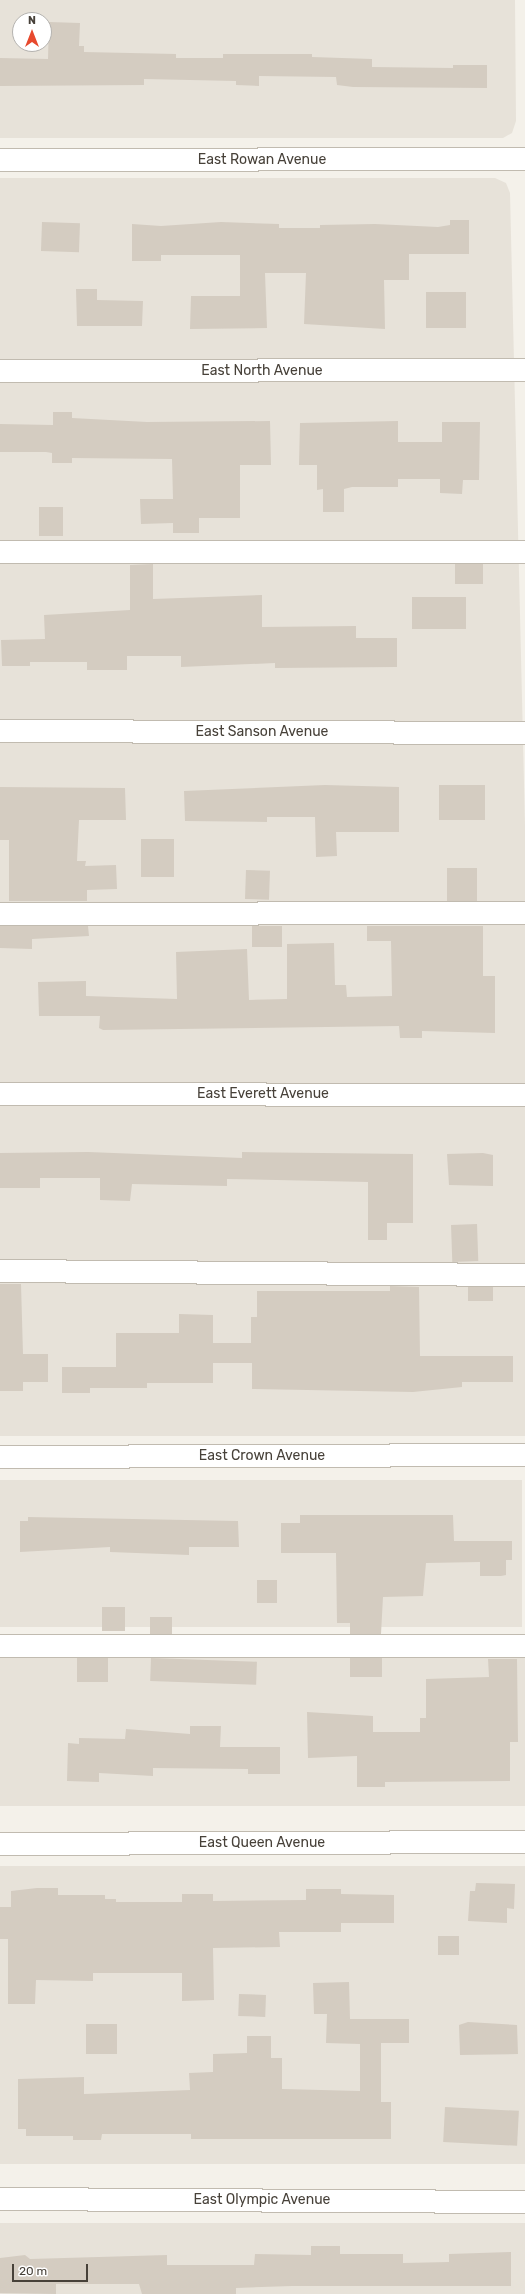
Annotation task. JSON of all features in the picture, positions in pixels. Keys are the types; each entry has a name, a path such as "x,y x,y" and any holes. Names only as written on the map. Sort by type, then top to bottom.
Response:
{"street":[{"name":"East Rowan Avenue","path":"0,160 525,159"},
{"name":"East North Avenue","path":"0,371 525,370"},
{"path":"0,552 525,552"},
{"name":"East Sanson Avenue","path":"0,731 525,733"},
{"path":"0,914 525,913"},
{"name":"East Everett Avenue","path":"0,1094 525,1095"},
{"path":"0,1271 525,1275"},
{"name":"East Crown Avenue","path":"0,1457 525,1455"},
{"path":"0,1646 525,1646"},
{"name":"East Queen Avenue","path":"0,1844 525,1842"},
{"name":"East Olympic Avenue","path":"0,2199 525,2202"}],"shaded area":[{"path":"0,0 515,0 516,121 512,133 503,138 0,138"},
{"path":"0,178 495,178 506,183 510,193 525,825 525,1436 0,1436"},
{"path":"0,1480 522,1480 522,1627 0,1627"},
{"path":"0,1653 525,1653 525,1806 0,1806"},
{"path":"0,1866 525,1866 525,2164 0,2164"},
{"path":"0,2223 525,2223 525,2294 0,2294"}],"building":[{"path":"52,22 80,23 79,46 84,46 84,52 176,54 176,58 223,58 223,54 312,54 312,57 372,59 372,67 453,68 453,65 487,65 487,88 353,87 337,85 336,77 259,76 259,86 236,85 236,81 144,79 144,85 0,86 0,58 48,59 48,52 52,52"},
{"path":"450,220 469,220 469,254 409,254 409,280 384,280 385,329 304,324 306,273 265,273 267,328 190,329 191,296 240,296 240,255 161,255 161,261 132,261 132,224 161,226 221,222 279,224 279,228 320,228 320,225 375,224 438,227 450,225"},
{"path":"42,222 80,223 79,252 41,251"},
{"path":"76,289 97,289 97,300 143,301 142,326 77,326"},
{"path":"426,292 466,292 466,328 426,328"},
{"path":"53,412 72,412 72,418 147,422 270,421 271,465 240,465 240,518 199,518 199,533 173,533 173,523 141,524 140,499 173,499 172,459 72,458 72,463 52,463 52,453 0,452 0,424 53,425"},
{"path":"398,421 398,442 442,442 442,422 480,422 479,480 463,480 462,494 440,493 440,479 398,479 398,487 352,487 344,489 344,512 323,512 323,489 317,490 317,465 299,465 300,423"},
{"path":"39,507 63,507 63,536 39,536"},
{"path":"153,564 153,599 262,595 262,627 356,626 356,638 397,638 397,667 275,668 275,663 181,667 181,656 127,656 127,670 87,670 87,662 30,662 30,666 2,666 1,640 45,639 44,615 130,610 130,565"},
{"path":"455,564 483,564 483,584 455,584"},
{"path":"412,597 466,597 466,629 412,629"},
{"path":"325,785 399,787 399,832 336,832 337,856 316,857 315,817 267,817 267,822 185,821 184,791"},
{"path":"439,785 485,785 485,820 439,820"},
{"path":"0,787 125,788 126,820 79,820 77,861 86,861 85,866 116,865 117,889 87,890 87,901 9,901 9,840 0,840"},
{"path":"141,839 174,839 174,877 141,877"},
{"path":"447,868 477,868 477,901 447,901"},
{"path":"246,870 270,871 269,900 245,899"},
{"path":"0,926 88,926 89,936 32,939 32,949 0,948"},
{"path":"252,926 282,926 282,947 252,947"},
{"path":"367,926 483,926 483,976 495,976 495,1033 422,1031 422,1038 400,1038 399,1026 103,1030 99,1028 100,1016 39,1016 38,982 86,981 86,996 177,999 176,952 247,949 249,1000 287,999 287,944 334,943 335,985 346,985 347,997 392,996 391,941 367,941"},
{"path":"88,1152 242,1158 242,1152 413,1154 413,1223 387,1223 387,1240 368,1240 368,1182 227,1179 227,1186 132,1184 130,1201 100,1200 100,1178 40,1178 40,1188 0,1188 0,1153"},
{"path":"483,1153 493,1155 493,1186 449,1185 447,1154"},
{"path":"477,1224 478,1261 452,1262 451,1225"},
{"path":"0,1284 21,1284 23,1354 48,1354 48,1382 23,1382 23,1391 0,1391"},
{"path":"390,1286 419,1287 420,1356 513,1356 513,1382 462,1382 462,1387 413,1392 252,1389 252,1363 213,1363 213,1383 147,1383 147,1388 90,1388 90,1393 62,1393 62,1367 116,1367 116,1333 179,1333 179,1314 213,1315 213,1343 251,1343 251,1317 257,1317 257,1291 390,1291"},
{"path":"468,1287 493,1287 493,1301 468,1301"},
{"path":"300,1515 453,1515 454,1541 512,1541 512,1560 506,1560 506,1575 501,1576 480,1576 480,1562 426,1563 423,1596 383,1597 381,1634 350,1634 350,1623 337,1623 336,1553 281,1553 281,1523 300,1523"},
{"path":"28,1517 238,1521 239,1547 189,1547 189,1555 110,1552 110,1547 20,1552 20,1521 28,1521"},
{"path":"257,1580 277,1580 277,1603 257,1603"},
{"path":"102,1607 125,1607 125,1631 102,1631"},
{"path":"150,1617 172,1617 172,1634 150,1634"},
{"path":"77,1658 108,1658 108,1682 77,1682"},
{"path":"151,1658 257,1662 256,1685 150,1681"},
{"path":"350,1658 382,1658 382,1677 350,1677"},
{"path":"488,1659 517,1659 518,1742 510,1742 510,1781 385,1782 385,1787 357,1787 357,1756 308,1758 307,1712 373,1716 373,1732 420,1732 420,1718 426,1718 426,1679 489,1677"},
{"path":"190,1726 221,1726 220,1747 280,1747 280,1774 248,1774 248,1769 153,1768 153,1776 99,1773 99,1782 67,1781 68,1743 79,1744 79,1738 125,1739 126,1729 190,1734"},
{"path":"476,1883 515,1884 514,1909 507,1908 507,1923 468,1921 470,1891 475,1891"},
{"path":"37,1888 58,1888 58,1895 105,1895 105,1899 116,1899 116,1902 182,1902 182,1894 213,1894 213,1901 306,1900 306,1889 341,1889 341,1894 394,1895 394,1923 341,1923 341,1932 279,1932 280,1947 213,1948 214,2000 182,2001 182,1973 93,1973 93,1981 36,1980 35,2004 8,2004 8,1939 0,1939 0,1907 11,1907 11,1891"},
{"path":"438,1936 459,1936 459,1955 438,1955"},
{"path":"349,1982 350,2019 409,2019 409,2043 381,2043 381,2102 391,2102 391,2139 191,2139 191,2134 102,2134 101,2140 73,2140 73,2136 26,2136 26,2129 18,2129 18,2079 84,2077 84,2094 190,2090 189,2073 213,2072 213,2054 247,2053 247,2036 271,2036 271,2058 282,2058 282,2089 360,2091 360,2044 326,2043 327,2014 314,2014 313,1983"},
{"path":"239,1994 266,1995 265,2017 238,2016"},
{"path":"468,2022 517,2025 518,2054 460,2055 459,2025"},
{"path":"86,2024 117,2024 117,2054 86,2054"},
{"path":"445,2107 519,2111 517,2146 443,2142"},
{"path":"311,2246 340,2246 340,2254 403,2254 403,2263 449,2262 449,2254 511,2252 511,2286 292,2286 236,2288 236,2294 142,2294 139,2284 56,2284 56,2294 0,2293 0,2258 25,2255 30,2259 167,2255 167,2265 254,2265 255,2254 311,2255"}]}
